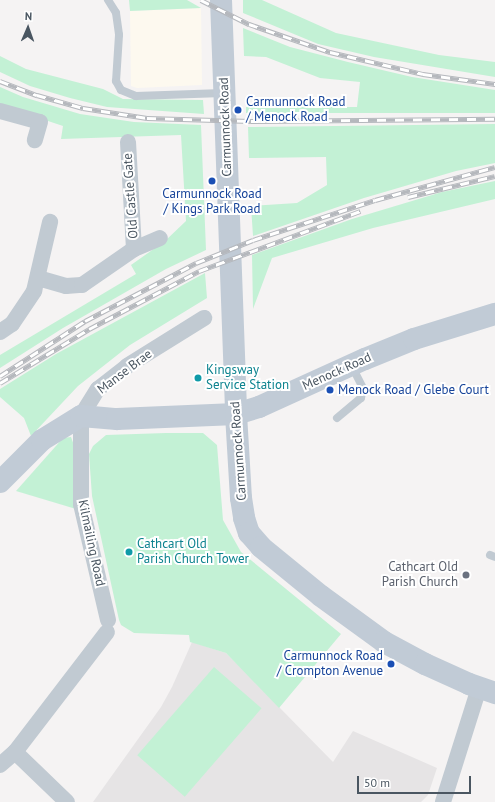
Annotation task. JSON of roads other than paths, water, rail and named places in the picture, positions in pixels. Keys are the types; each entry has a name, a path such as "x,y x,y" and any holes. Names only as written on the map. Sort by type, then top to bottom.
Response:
{"street":[{"name":"Carmunnock Road","path":"221,0 236,414 241,498 244,518 249,533 261,547 321,596 384,642 425,664 487,690"},
{"path":"0,111 40,122 35,140"},
{"name":"Old Castle Gate","path":"128,142 134,249"},
{"path":"0,332 12,324 34,291 50,222"},
{"name":"Old Castle Gate","path":"38,278 66,286 82,285 134,249 160,238"},
{"name":"Menock Road","path":"81,416 117,419 236,414 259,407 414,339 495,314"},
{"name":"Manse Brae","path":"0,482 42,440 81,416 98,389 127,366 204,318"},
{"name":"Kilmailing Road","path":"0,765 16,752 108,626 81,504 81,416"},
{"path":"443,802 487,690"},
{"path":"16,752 67,802"}],"lane":[{"path":"108,0 116,13 119,35 116,81 121,90 136,96 224,93"},
{"path":"337,418 361,398 363,388 352,365"}],"railway":[{"path":"201,0 249,24 330,52 423,74 495,84"},
{"path":"0,81 37,95 83,108 147,118 251,121 495,119"},
{"path":"0,376 85,321 196,263 253,240 375,200 495,167"},
{"path":"408,197 495,176"},
{"path":"0,383 89,329 199,271 360,211"}],"place":[{"name":"Carmunnock Road / Menock Road","path":"238,110"},
{"name":"Carmunnock Road / Kings Park Road","path":"212,181"},
{"name":"Kingsway Service Station","path":"198,378"},
{"name":"Menock Road / Glebe Court","path":"330,390"},
{"name":"Cathcart Old Parish Church Tower","path":"129,552"},
{"name":"Cathcart Old Parish Church","path":"466,575"},
{"name":"Carmunnock Road / Crompton Avenue","path":"391,664"}]}
